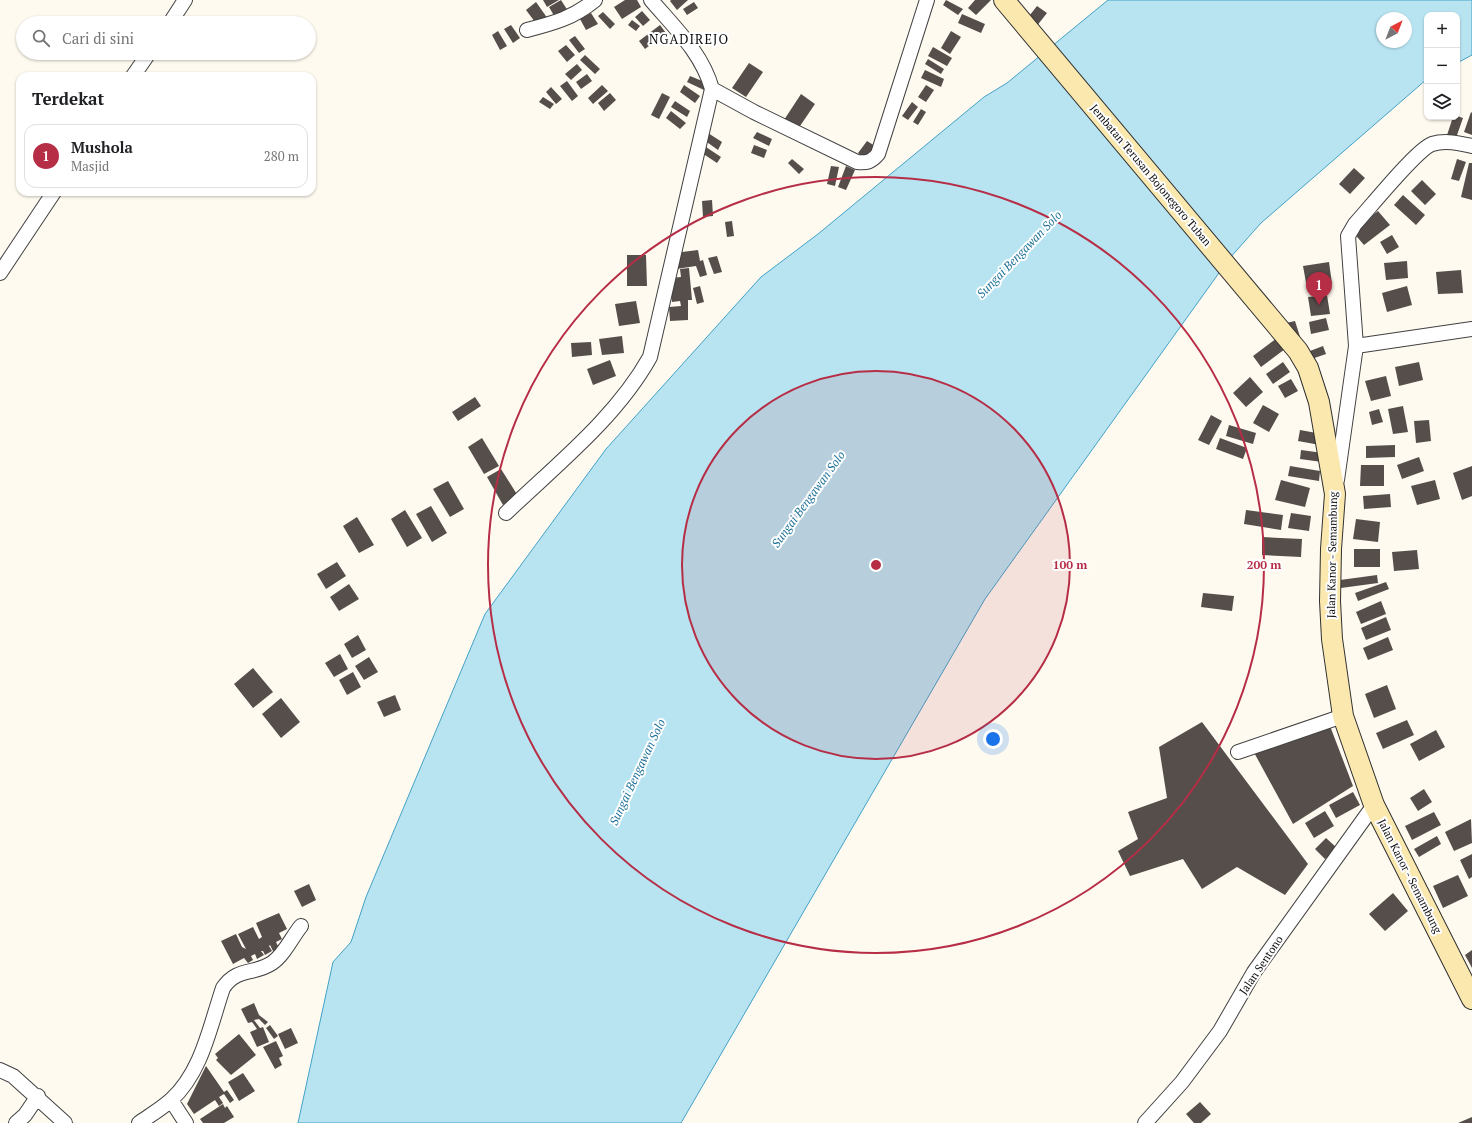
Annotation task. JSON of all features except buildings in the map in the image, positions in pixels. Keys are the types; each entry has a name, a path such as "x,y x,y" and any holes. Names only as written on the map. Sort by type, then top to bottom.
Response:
{"street":[{"path":"175,16 185,0"},
{"path":"527,30 569,18 581,12 596,0"},
{"path":"506,513 594,429 640,375 650,357 712,89 708,74 700,60 651,0"},
{"path":"712,89 754,112 850,159 857,162 866,163 873,160 878,154 926,0"},
{"name":"Jembatan Terusan Bojonegoro Tuban","path":"1004,0 1298,351"},
{"path":"136,72 144,60"},
{"path":"1335,494 1356,346 1348,236 1355,224 1415,157 1431,145 1443,142 1472,146"},
{"path":"0,272 51,196"},
{"path":"1356,346 1472,329"},
{"name":"Jalan Kanor - Semambung","path":"1298,351 1308,368 1319,402 1335,494 1331,549 1330,601 1332,639 1343,716 1374,805 1472,999"},
{"path":"1238,752 1343,716"},
{"name":"Jalan Sentono","path":"1145,1123 1182,1082 1220,1031 1254,972 1374,805"},
{"path":"139,1123 171,1100 192,1074 198,1062 223,988 228,980 236,974 265,967 274,962 301,926"},
{"path":"0,1070 13,1076 38,1096 65,1123"},
{"path":"16,1123 25,1115 38,1096"},
{"path":"171,1100 186,1123"}],"water":[{"name":"Sungai Bengawan Solo","path":"1108,0 1472,0 1472,55 1460,61 1460,12 1424,12 1424,82 1261,223 1229,259 985,599 681,1123 298,1123 333,962 351,942 366,897 485,614 606,449 761,277 818,234 984,97 1007,83"}],"place":[{"name":"Mushola","path":"1319,305"}],"district":[{"name":"NGADIREJO","path":"689,39"}]}
